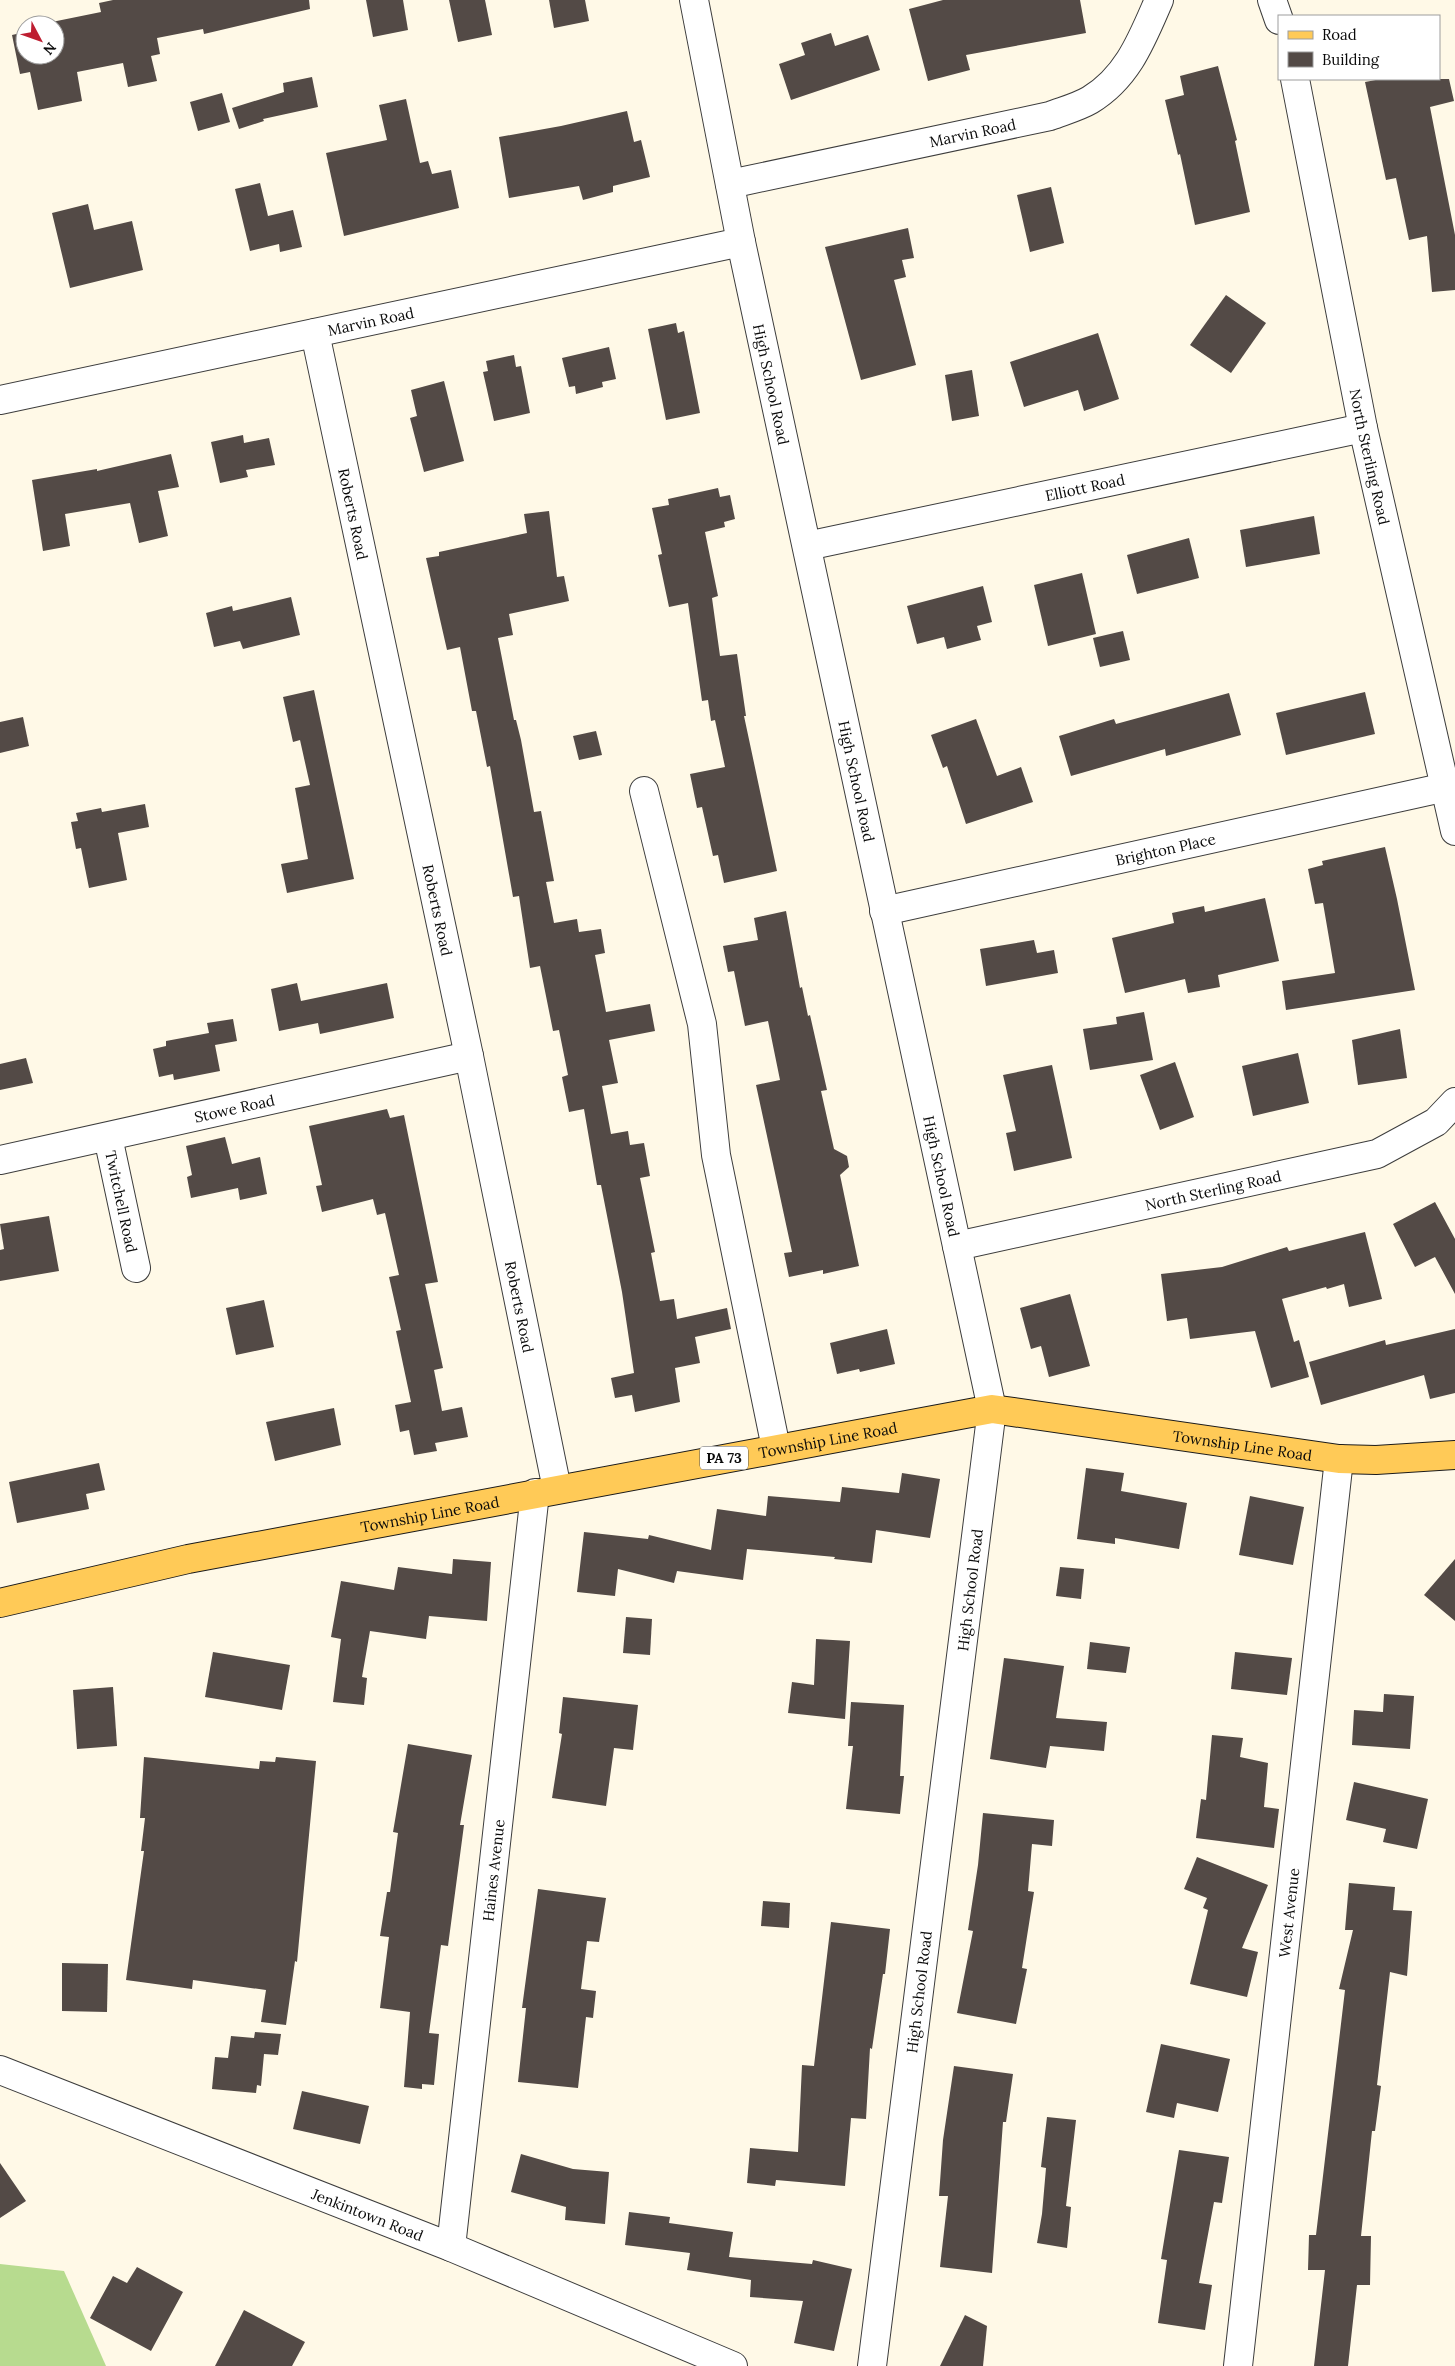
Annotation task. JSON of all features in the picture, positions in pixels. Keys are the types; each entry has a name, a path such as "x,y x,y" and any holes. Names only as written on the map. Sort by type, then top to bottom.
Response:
{"main road":[{"name":"Township Line Road","path":"0,1603 188,1559 992,1409 1339,1459 1376,1460 1455,1455"}],"street":[{"name":"High School Road","path":"694,0 741,242 992,1409 872,2366"},
{"name":"Marvin Road","path":"730,184 1050,116 1089,101 1118,78 1138,49 1159,0"},
{"path":"1272,0 1278,17"},
{"name":"North Sterling Road","path":"1295,80 1363,428 1455,831"},
{"name":"Marvin Road","path":"0,400 741,242"},
{"name":"Roberts Road","path":"315,333 469,1056 546,1491"},
{"name":"Elliott Road","path":"807,546 1363,428"},
{"name":"Brighton Place","path":"884,911 1446,787"},
{"path":"644,791 702,1024 716,1155 776,1448"},
{"name":"Stowe Road","path":"0,1160 469,1056"},
{"name":"North Sterling Road","path":"957,1246 1377,1154 1436,1122 1455,1102"},
{"name":"Twitchell Road","path":"108,1137 136,1268"},
{"name":"West Avenue","path":"1238,2366 1339,1459"},
{"name":"Haines Avenue","path":"451,2247 546,1491"},
{"name":"Jenkintown Road","path":"0,2070 451,2247 699,2360 734,2366"}],"green space":[{"path":"0,2264 64,2271 106,2366 0,2366"}],"building":[{"path":"113,0 309,0 310,9 204,34 203,29 157,38 160,54 151,56 157,81 128,87 123,63 77,72 82,101 38,110 30,72 20,74 18,65 65,65 65,19 101,12 99,3"},
{"path":"366,0 403,0 408,30 373,37"},
{"path":"449,0 485,0 492,35 458,42"},
{"path":"549,0 585,0 589,21 554,28"},
{"path":"943,0 1080,0 1086,33 966,55 970,70 928,81 909,9"},
{"path":"831,33 835,46 868,35 880,70 791,100 779,64 805,55 801,43"},
{"path":"15,34 15,50 12,35"},
{"path":"1218,66 1237,140 1235,141 1250,212 1195,225 1180,154 1178,155 1165,100 1184,95 1180,76"},
{"path":"312,77 318,107 263,119 264,121 239,129 232,108 284,92 283,83"},
{"path":"1449,79 1454,101 1430,107 1455,235 1455,290 1432,292 1427,236 1409,240 1396,178 1386,180 1365,82 1376,80"},
{"path":"222,93 230,122 198,131 190,102"},
{"path":"406,99 420,163 428,161 432,174 451,170 459,208 344,236 326,153 387,140 379,105"},
{"path":"627,111 634,142 641,140 650,177 613,186 613,192 583,200 579,186 509,198 499,137 561,126"},
{"path":"260,183 268,216 293,210 302,247 280,252 279,244 250,251 235,189"},
{"path":"1051,187 1064,243 1030,252 1017,195"},
{"path":"88,204 94,230 132,221 143,270 70,288 52,213"},
{"path":"908,228 914,258 902,260 906,277 894,280 916,365 861,380 825,247"},
{"path":"1226,295 1266,323 1231,373 1190,345"},
{"path":"676,323 678,333 684,331 700,413 666,420 648,329"},
{"path":"1098,333 1119,399 1084,411 1078,390 1024,407 1010,362"},
{"path":"609,347 616,379 602,382 603,387 576,394 575,386 569,387 562,358"},
{"path":"514,355 516,367 521,366 530,413 494,421 483,372 488,371 486,361"},
{"path":"972,370 979,416 952,421 945,375"},
{"path":"444,381 464,461 424,472 410,418 417,416 411,390"},
{"path":"243,435 244,443 269,438 275,465 246,470 248,477 220,483 211,442"},
{"path":"171,454 179,487 158,491 168,536 139,543 130,503 65,514 70,546 43,551 32,480 97,469 97,471"},
{"path":"718,488 720,497 730,495 735,519 724,522 725,527 705,532 718,596 712,598 720,656 737,654 746,716 744,716 777,871 724,883 718,855 713,856 702,807 697,808 690,774 725,767 715,720 711,721 708,700 702,701 688,603 669,607 658,555 662,554 652,508 669,505 668,499"},
{"path":"549,511 557,577 564,576 569,601 509,614 513,635 498,638 514,720 516,720 521,740 534,812 541,811 554,881 546,882 554,923 577,919 579,932 601,929 605,953 595,955 606,1012 650,1004 655,1031 609,1040 618,1083 602,1086 611,1134 628,1131 630,1145 644,1143 650,1176 640,1178 655,1252 651,1253 660,1301 674,1299 677,1319 727,1308 731,1329 695,1337 700,1363 675,1368 680,1402 635,1412 632,1395 615,1398 611,1378 634,1373 622,1292 601,1185 597,1185 584,1109 569,1112 562,1077 568,1075 559,1030 553,1031 540,966 530,968 519,896 513,897 490,766 487,767 476,711 472,711 460,647 447,650 426,558 439,556 439,552 527,533 524,514"},
{"path":"1314,516 1320,554 1246,567 1240,530"},
{"path":"1189,538 1199,578 1137,594 1127,555"},
{"path":"1082,573 1096,634 1048,646 1034,585"},
{"path":"983,586 992,622 977,626 981,640 947,649 944,637 917,644 907,606"},
{"path":"291,597 300,635 243,649 240,641 214,647 206,613 232,606 233,611"},
{"path":"1123,631 1130,660 1100,667 1093,638"},
{"path":"314,690 354,879 287,893 281,864 308,859 295,788 310,785 300,740 293,742 283,697"},
{"path":"1365,692 1375,734 1286,755 1276,713"},
{"path":"1229,693 1241,735 1166,756 1165,749 1071,776 1059,736 1114,719 1116,724"},
{"path":"23,717 29,746 0,753 0,722"},
{"path":"976,719 997,776 1021,767 1033,802 966,824 947,766 943,768 931,735"},
{"path":"596,731 602,755 579,760 573,736"},
{"path":"145,804 149,827 118,833 127,880 89,888 81,848 76,849 71,822 78,821 76,813 101,808 102,812"},
{"path":"1385,847 1415,990 1286,1010 1282,981 1335,973 1323,903 1315,904 1308,869 1323,865 1322,861"},
{"path":"1265,898 1279,961 1218,975 1220,987 1188,993 1185,979 1125,993 1112,938 1174,923 1172,913 1204,906 1205,912"},
{"path":"786,911 800,988 802,987 808,1016 810,1015 827,1090 821,1091 834,1149 847,1156 849,1167 840,1175 859,1266 823,1274 823,1270 789,1277 784,1253 792,1252 756,1085 780,1080 768,1021 745,1026 734,971 728,972 723,946 758,940 754,918"},
{"path":"1034,940 1037,953 1054,950 1058,973 986,986 980,949"},
{"path":"297,983 301,1001 387,983 394,1018 320,1034 318,1023 279,1031 271,989"},
{"path":"1144,1012 1153,1060 1090,1070 1083,1029 1117,1024 1116,1017"},
{"path":"233,1019 237,1041 215,1045 220,1071 174,1080 173,1074 159,1077 153,1049 166,1046 166,1041 209,1033 207,1023"},
{"path":"1400,1029 1407,1078 1358,1085 1352,1040"},
{"path":"1298,1053 1309,1103 1253,1116 1242,1066"},
{"path":"26,1058 33,1083 0,1090 0,1064"},
{"path":"1175,1062 1194,1117 1160,1130 1140,1075"},
{"path":"1052,1065 1072,1158 1014,1171 1006,1133 1016,1131 1003,1075"},
{"path":"387,1109 390,1118 404,1115 438,1282 425,1284 443,1368 434,1370 442,1411 462,1407 468,1437 435,1443 437,1451 414,1455 409,1430 400,1432 395,1405 411,1402 396,1331 401,1330 389,1277 399,1275 385,1213 377,1215 373,1199 322,1212 316,1186 322,1185 309,1126"},
{"path":"225,1137 232,1164 260,1157 267,1194 240,1200 238,1188 191,1198 187,1177 192,1175 186,1146"},
{"path":"1435,1202 1455,1239 1455,1294 1435,1257 1415,1267 1393,1224"},
{"path":"49,1216 59,1271 0,1281 0,1250 4,1249 0,1224"},
{"path":"1365,1232 1382,1299 1349,1307 1344,1284 1282,1299 1294,1342 1299,1340 1309,1377 1271,1388 1255,1331 1190,1339 1187,1318 1167,1321 1161,1274 1222,1267 1287,1247 1289,1251"},
{"path":"1070,1294 1090,1366 1049,1377 1041,1346 1031,1349 1020,1308"},
{"path":"264,1300 274,1347 236,1355 226,1308"},
{"path":"887,1329 895,1364 860,1372 859,1369 837,1374 830,1343"},
{"path":"1455,1329 1455,1393 1430,1399 1424,1375 1321,1405 1309,1362 1385,1340 1386,1345"},
{"path":"334,1408 341,1445 275,1461 266,1422"},
{"path":"99,1463 105,1490 86,1494 89,1509 17,1523 9,1482"},
{"path":"1086,1468 1124,1473 1121,1491 1187,1503 1179,1549 1115,1538 1115,1544 1077,1539"},
{"path":"902,1473 940,1479 930,1538 876,1530 872,1563 834,1559 835,1557 747,1549 743,1580 677,1571 674,1583 618,1569 615,1596 577,1592 584,1532 648,1539 649,1535 711,1550 717,1509 766,1516 768,1496 840,1502 842,1487 899,1493"},
{"path":"1250,1496 1304,1507 1293,1565 1239,1555"},
{"path":"453,1559 491,1562 487,1621 429,1616 426,1639 370,1631 362,1677 367,1678 364,1705 333,1702 341,1639 331,1637 341,1581 394,1590 398,1567 452,1574"},
{"path":"1455,1559 1455,1621 1424,1595"},
{"path":"1060,1567 1084,1569 1081,1599 1056,1596"},
{"path":"626,1617 652,1619 650,1655 623,1653"},
{"path":"816,1639 850,1641 845,1719 788,1713 792,1682 814,1685"},
{"path":"1090,1642 1130,1647 1126,1673 1087,1669"},
{"path":"213,1652 290,1665 282,1710 205,1697"},
{"path":"1235,1652 1292,1658 1287,1695 1231,1689"},
{"path":"1004,1658 1064,1666 1056,1718 1107,1722 1104,1751 1050,1746 1046,1768 990,1759"},
{"path":"113,1687 117,1746 77,1749 73,1690"},
{"path":"1384,1694 1414,1696 1410,1749 1352,1745 1354,1710 1383,1712"},
{"path":"563,1697 638,1705 633,1750 614,1748 606,1806 552,1798 562,1734 559,1733"},
{"path":"851,1702 904,1705 900,1776 904,1776 900,1814 846,1809 853,1746 848,1746"},
{"path":"1212,1735 1243,1738 1240,1757 1268,1763 1264,1807 1279,1809 1274,1848 1196,1838 1201,1799 1206,1800"},
{"path":"408,1744 472,1755 460,1825 464,1825 448,1946 441,1945 429,2033 439,2034 434,2085 422,2084 422,2089 404,2087 410,2012 380,2008 389,1937 380,1936 387,1892 390,1892 398,1833 393,1832"},
{"path":"144,1757 259,1769 260,1761 275,1762 276,1757 316,1761 297,1962 295,1961 286,2025 261,2022 266,1990 193,1980 192,1989 126,1980 144,1851 141,1851 145,1818 140,1818"},
{"path":"1354,1782 1428,1799 1417,1849 1383,1842 1386,1829 1346,1820"},
{"path":"983,1813 1054,1820 1052,1846 1032,1844 1028,1891 1034,1892 1022,1968 1027,1969 1016,2024 957,2013 973,1931 968,1930 978,1865"},
{"path":"1197,1857 1268,1885 1242,1948 1258,1952 1247,1997 1190,1984 1208,1910 1203,1908 1207,1898 1184,1889"},
{"path":"1349,1883 1395,1887 1393,1910 1412,1911 1407,1976 1390,1972 1377,2085 1381,2086 1375,2131 1372,2131 1361,2236 1371,2236 1370,2285 1357,2285 1348,2366 1314,2366 1325,2270 1308,2270 1309,2235 1316,2235 1345,1990 1339,1989 1353,1930 1345,1930"},
{"path":"538,1889 606,1898 599,1942 587,1941 581,1989 596,1991 593,2018 586,2017 578,2088 518,2082 526,2008 522,2008"},
{"path":"763,1901 790,1903 789,1928 761,1926"},
{"path":"831,1922 890,1929 885,1974 883,1974 872,2049 870,2048 866,2119 851,2118 845,2186 776,2180 775,2186 747,2183 750,2148 798,2152 802,2065 814,2066"},
{"path":"62,1963 108,1964 107,2012 62,2011"},
{"path":"255,2032 281,2034 278,2055 264,2054 261,2086 257,2085 256,2093 212,2089 215,2057 228,2058 231,2036 254,2038"},
{"path":"1161,2044 1230,2059 1218,2112 1177,2103 1174,2118 1146,2112"},
{"path":"954,2066 1013,2074 1006,2122 1003,2122 992,2273 940,2267 948,2196 939,2196 943,2140"},
{"path":"302,2091 369,2106 360,2144 293,2129"},
{"path":"1047,2117 1076,2120 1066,2206 1071,2207 1067,2248 1037,2243 1042,2214 1046,2168 1041,2167"},
{"path":"1179,2150 1229,2157 1222,2203 1214,2202 1199,2283 1212,2285 1205,2330 1158,2323 1167,2260 1161,2259"},
{"path":"521,2154 573,2169 609,2172 605,2224 565,2220 566,2207 511,2192"},
{"path":"0,2163 26,2201 0,2218"},
{"path":"629,2212 670,2217 669,2223 733,2232 729,2257 812,2264 813,2260 852,2269 834,2351 794,2343 803,2301 750,2297 751,2280 687,2270 690,2253 625,2245"},
{"path":"137,2267 183,2292 151,2351 90,2318 113,2276 127,2283"},
{"path":"244,2310 305,2342 292,2366 215,2366"},
{"path":"965,2315 987,2326 983,2366 940,2366"}]}
